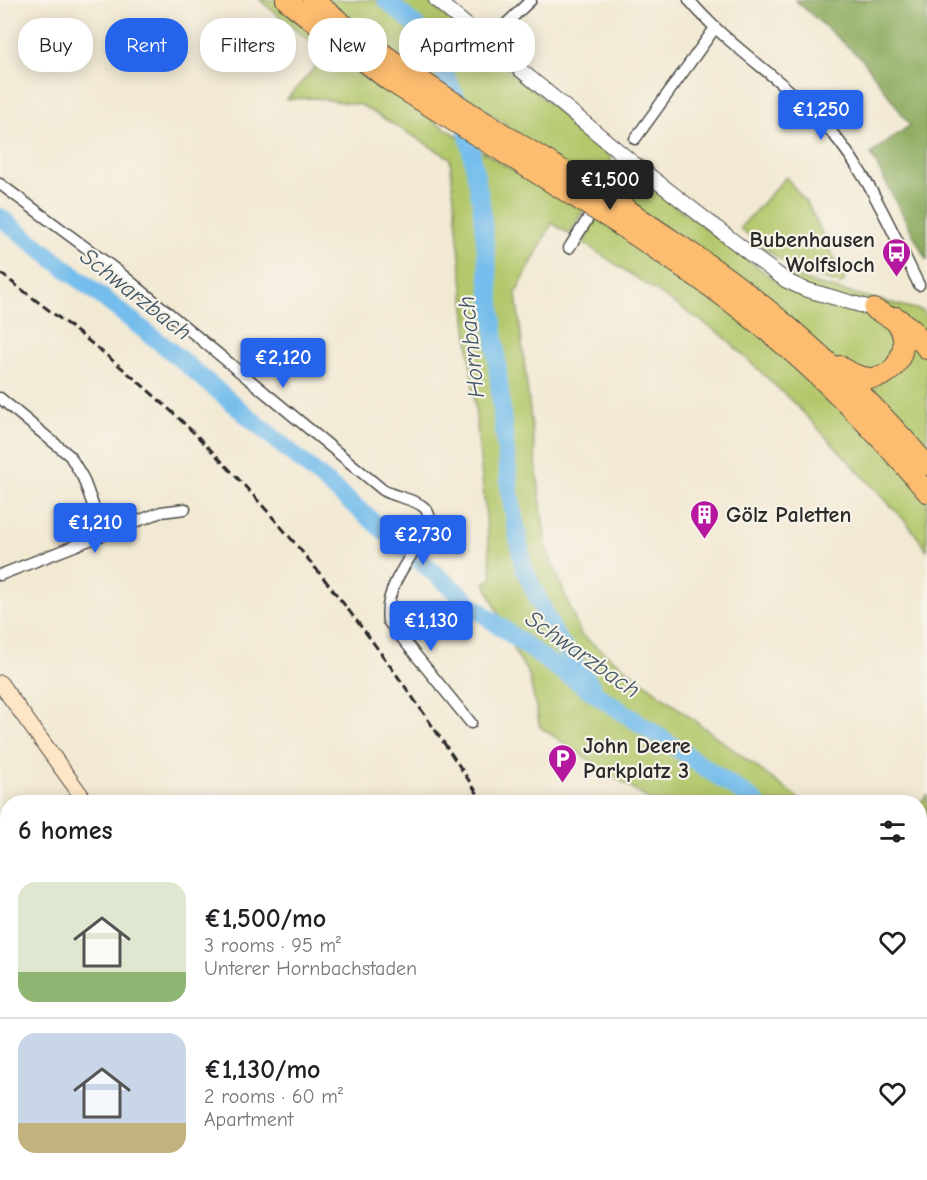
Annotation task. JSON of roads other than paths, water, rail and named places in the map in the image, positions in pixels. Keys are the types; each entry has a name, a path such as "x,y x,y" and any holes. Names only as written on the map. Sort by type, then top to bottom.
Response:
{"highway":[{"path":"286,0 346,49 432,110 513,160 577,189"},
{"path":"312,0 386,58 509,138 577,189 734,283 810,346 896,430 927,465"},
{"path":"620,215 687,270 757,322 817,374 885,441 927,492"},
{"path":"810,346 855,375 868,378 882,376 894,368 900,357 902,335 893,320 874,309"},
{"path":"874,309 903,320 920,337 927,349"}],"main road":[{"path":"0,683 81,795"}],"street":[{"path":"436,0 458,18"},
{"path":"512,18 531,0"},
{"path":"689,0 715,28 812,111 849,153 876,198 920,285"},
{"path":"635,139 715,28"},
{"path":"523,72 706,222 787,280 817,293 874,309"},
{"path":"569,248 627,158"},
{"path":"0,184 84,244 382,490 426,507 432,516 430,527 399,577 386,607 388,621 471,723"},
{"path":"0,398 70,456 83,478 104,535"},
{"path":"0,575 161,512 185,508"}],"waterway":[{"name":"Hornbach","path":"386,0 416,26 433,48 464,115 481,202 510,493 523,566 555,635 592,687"},
{"name":"Schwarzbach","path":"0,217 167,348 483,614 550,663 746,795"}],"railway":[{"path":"0,273 150,392 237,477 313,565 349,611 418,705 478,795"}],"place":[{"name":"Bubenhausen Wolfsloch","path":"896,278"},
{"name":"Gölz Paletten","path":"705,540"},
{"name":"John Deere Parkplatz 3","path":"562,784"}]}
